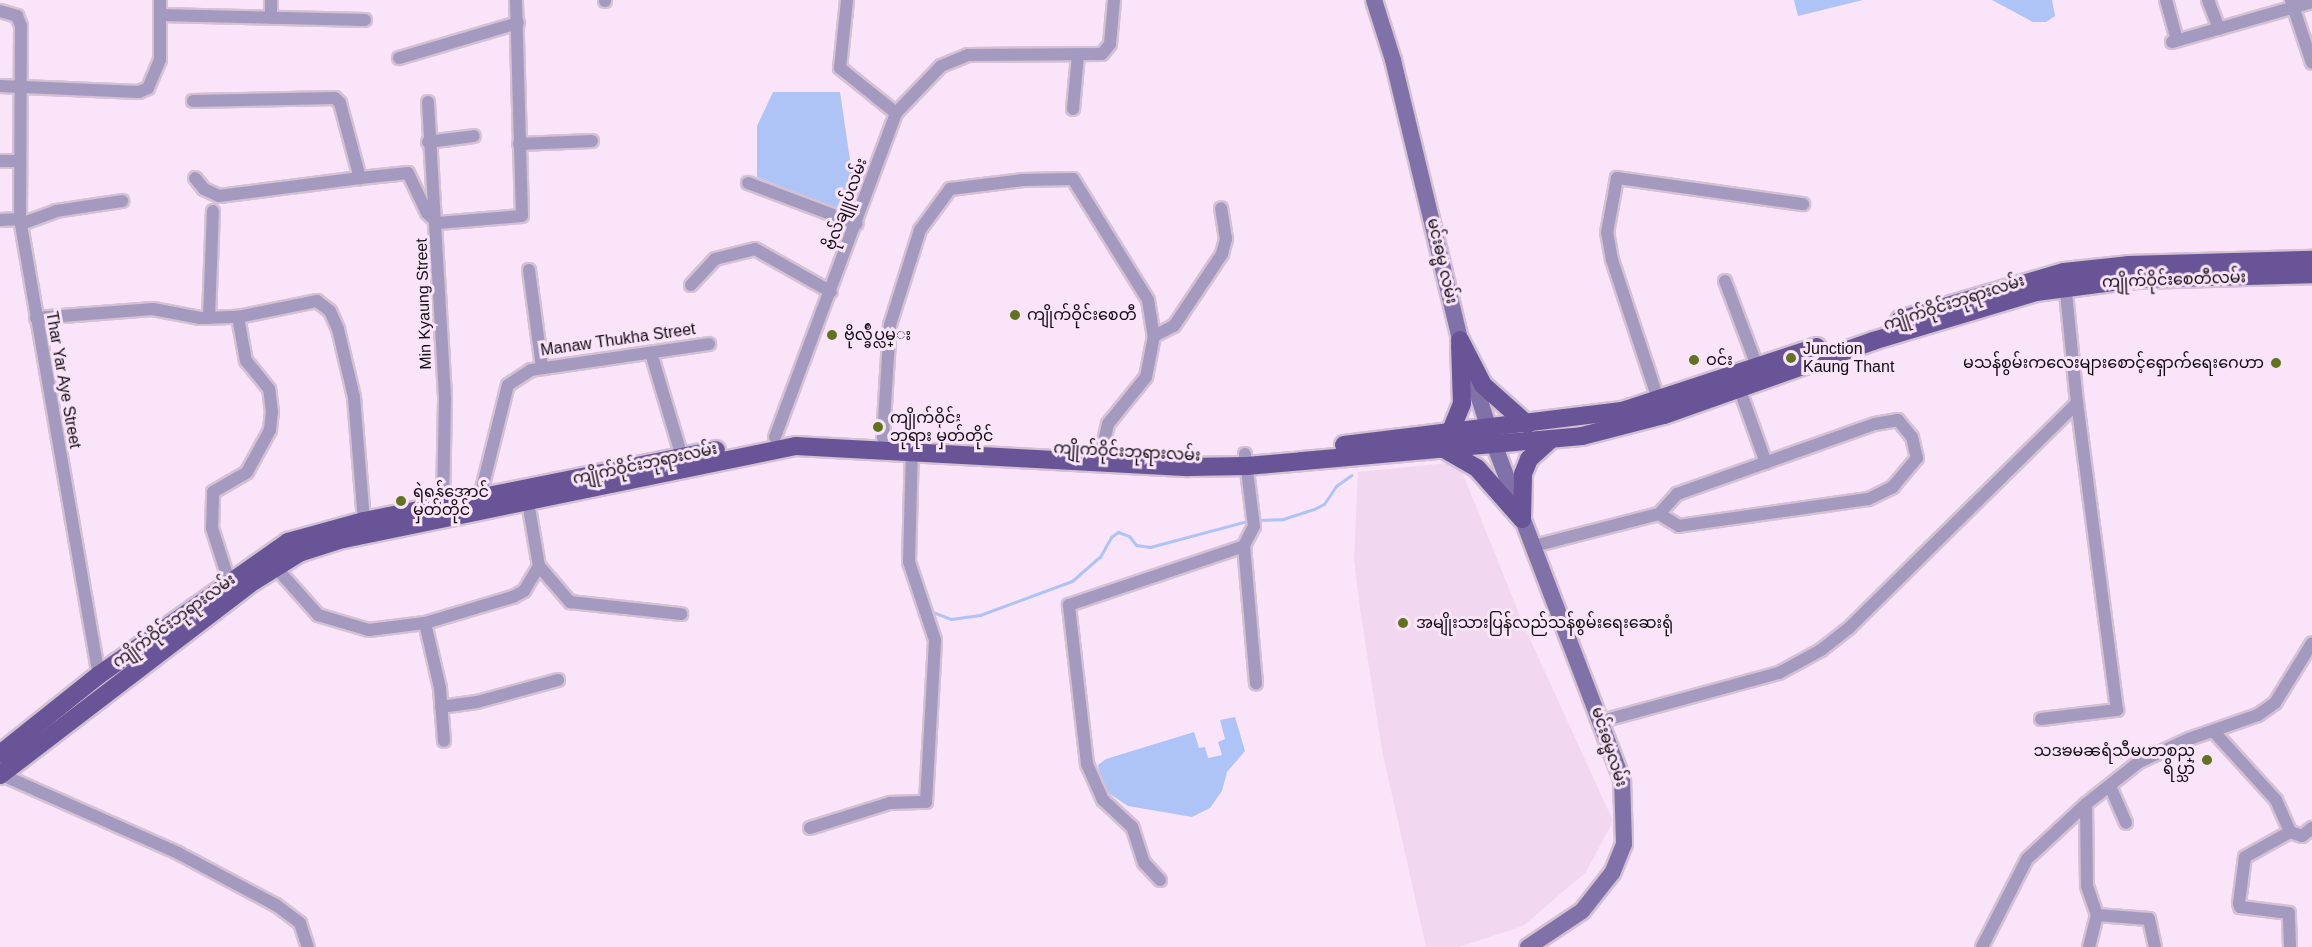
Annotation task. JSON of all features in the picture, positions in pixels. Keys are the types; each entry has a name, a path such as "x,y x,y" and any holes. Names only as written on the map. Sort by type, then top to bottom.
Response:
{"main road":[{"name":"မင်းဓမ္မ လမ်း","path":"1374,0 1393,60 1460,340 1491,436 1522,519"},
{"name":"ကျိုက်ဝိုင်းဘုရားလမ်း","path":"1736,381 1757,366 2065,279 2128,265 2310,267"},
{"name":"ကျိုက်ဝိုင်းဘုရားလမ်း","path":"0,754 106,682 270,562 319,531 364,521 443,511 684,464 796,446 1154,465 1246,460 1491,436 1551,439 1591,434 1736,381 2036,292 2065,279"},
{"path":"1460,340 1483,385 1527,424"},
{"path":"1460,340 1462,404 1447,441 1477,468 1522,519"},
{"name":"ကျိုက်ဝိုင်းဘုရားလမ်း","path":"1491,436 1527,424 1661,407"},
{"name":"ကျိုက်ဝိုင်းဘုရားလမ်း","path":"684,464 775,437 883,438 1246,460"},
{"path":"1522,519 1523,474 1530,459 1551,439"},
{"name":"ကျိုက်ဝိုင်းဘုရားလမ်း","path":"0,774 106,682 229,581 270,562 443,511 480,497 527,495"},
{"name":"မင်းဓမ္မလမ်း","path":"1522,519 1602,721 1622,779 1624,844 1596,896 1558,930 1528,947"}],"street":[{"path":"0,86 139,92 148,88 160,60 160,0"},
{"path":"271,0 271,18"},
{"path":"195,178 204,189 219,196 408,173 427,213 438,223 522,216 516,0"},
{"path":"847,0 840,68 896,112 941,66 968,55 1102,54 1110,44 1114,0"},
{"path":"2166,0 2175,41 2293,5 2312,2"},
{"path":"2208,0 2220,29"},
{"path":"2293,5 2311,59"},
{"name":"Thar Yar Aye Street","path":"5,11 21,26 20,221 36,318 106,682"},
{"path":"161,15 365,20"},
{"path":"399,58 518,23"},
{"path":"1073,109 1078,55"},
{"path":"193,101 335,98 340,103 360,178"},
{"name":"Min Kyaung Street","path":"428,102 428,142 438,223 445,399 443,511"},
{"name":"ဗိုလ်ချူပ်လမ်း","path":"775,437 857,224 896,112"},
{"path":"428,142 474,136"},
{"path":"519,144 592,141"},
{"path":"0,161 19,160"},
{"path":"1661,407 1611,260 1607,233 1617,178 1803,204"},
{"path":"883,438 890,325 920,230 950,189 1023,180 1073,179 1148,300 1154,336 1146,377 1108,424 1102,452"},
{"path":"747,183 857,224"},
{"path":"0,220 20,221 56,211 122,201"},
{"path":"1154,336 1174,326 1222,254 1226,239 1221,208"},
{"path":"209,318 213,211"},
{"path":"690,285 715,259 755,249 831,292"},
{"path":"529,270 542,367"},
{"path":"2041,719 2117,710 2077,403 2065,279"},
{"path":"1725,281 1757,366"},
{"path":"36,318 153,309 209,318 238,317 317,301 330,311 342,342 344,368 354,397 364,521"},
{"path":"229,581 212,528 213,492 247,472 270,430 272,412 269,389 246,361 238,317"},
{"name":"Manaw Thukha Street","path":"480,497 508,385 542,367 651,353 659,348 709,344"},
{"path":"651,353 684,464"},
{"path":"1736,381 1766,463"},
{"path":"1602,721 1779,673 1821,650 1857,620 2077,403"},
{"path":"1534,546 1659,514 1677,494 1875,424 1898,420 1912,437 1917,458 1893,487 1868,499 1679,526 1659,514"},
{"path":"810,828 890,803 926,802 935,640 909,562 912,452"},
{"path":"1246,460 1254,526 1244,546 1256,683"},
{"path":"527,495 538,566 577,605 681,614"},
{"path":"1160,880 1144,864 1131,827 1103,800 1087,764 1069,604 1244,546"},
{"path":"270,562 318,615 369,630 425,622 513,597 524,591 538,566"},
{"path":"425,622 441,707 444,741"},
{"path":"1982,947 2027,859 2086,804 2139,762 2258,715 2275,704 2312,643"},
{"path":"441,707 477,702 558,680"},
{"path":"2214,732 2276,800 2290,832"},
{"path":"0,774 178,853 276,905 300,923 308,947"},
{"path":"2109,786 2126,823"},
{"path":"2086,804 2087,886 2097,915 2089,947"},
{"path":"2290,947 2289,913 2240,907 2245,857 2290,832 2302,836 2312,828"},
{"path":"2097,915 2148,919 2155,947"}],"shaded area":[{"path":"1458,462 1524,626 1613,821 1586,872 1523,926 1459,947 1426,947 1382,750 1360,609 1354,559 1358,472"}],"water":[{"path":"1794,0 1863,0 1798,16"},
{"path":"1992,0 2052,0 2055,16 2046,22 2033,22"},
{"path":"773,92 840,92 854,187 837,209 757,177 757,126"},
{"path":"1235,717 1245,751 1227,772 1222,791 1210,808 1192,817 1128,806 1104,790 1098,765 1106,759 1194,732 1199,748 1205,747 1208,758 1222,755 1218,742 1225,739 1220,720"}],"waterway":[{"path":"1258,520 1283,519 1314,509 1324,504 1336,486 1352,475"},
{"path":"930,611 951,619 980,615 1072,581 1100,557 1111,537 1118,532 1129,536 1136,545 1150,547 1251,520"}],"place":[{"name":"ကျိုက်ဝိုင်းစေတီ","path":"1015,315"},
{"name":"ဗိုလ္ခ်ဳပ္လမ္း","path":"832,335"},
{"name":"Junction Kaung Thant","path":"1791,358"},
{"name":"ဝင်း","path":"1694,360"},
{"name":"မသန်စွမ်းကလေးများစောင့်ရှောက်ရေးဂေဟာ","path":"2276,363"},
{"name":"ကျိုက်ဝိုင်း ဘုရား မှတ်တိုင်","path":"878,427"},
{"name":"ရဲရန်အောင် မှတ်တိုင်","path":"401,501"},
{"name":"အမျိုးသားပြန်လည်သန်စွမ်းရေးဆေးရုံ","path":"1403,623"},
{"name":"သဒၶမၼရံသီမဟာစည္ ရိပ္သာ","path":"2207,760"}]}
